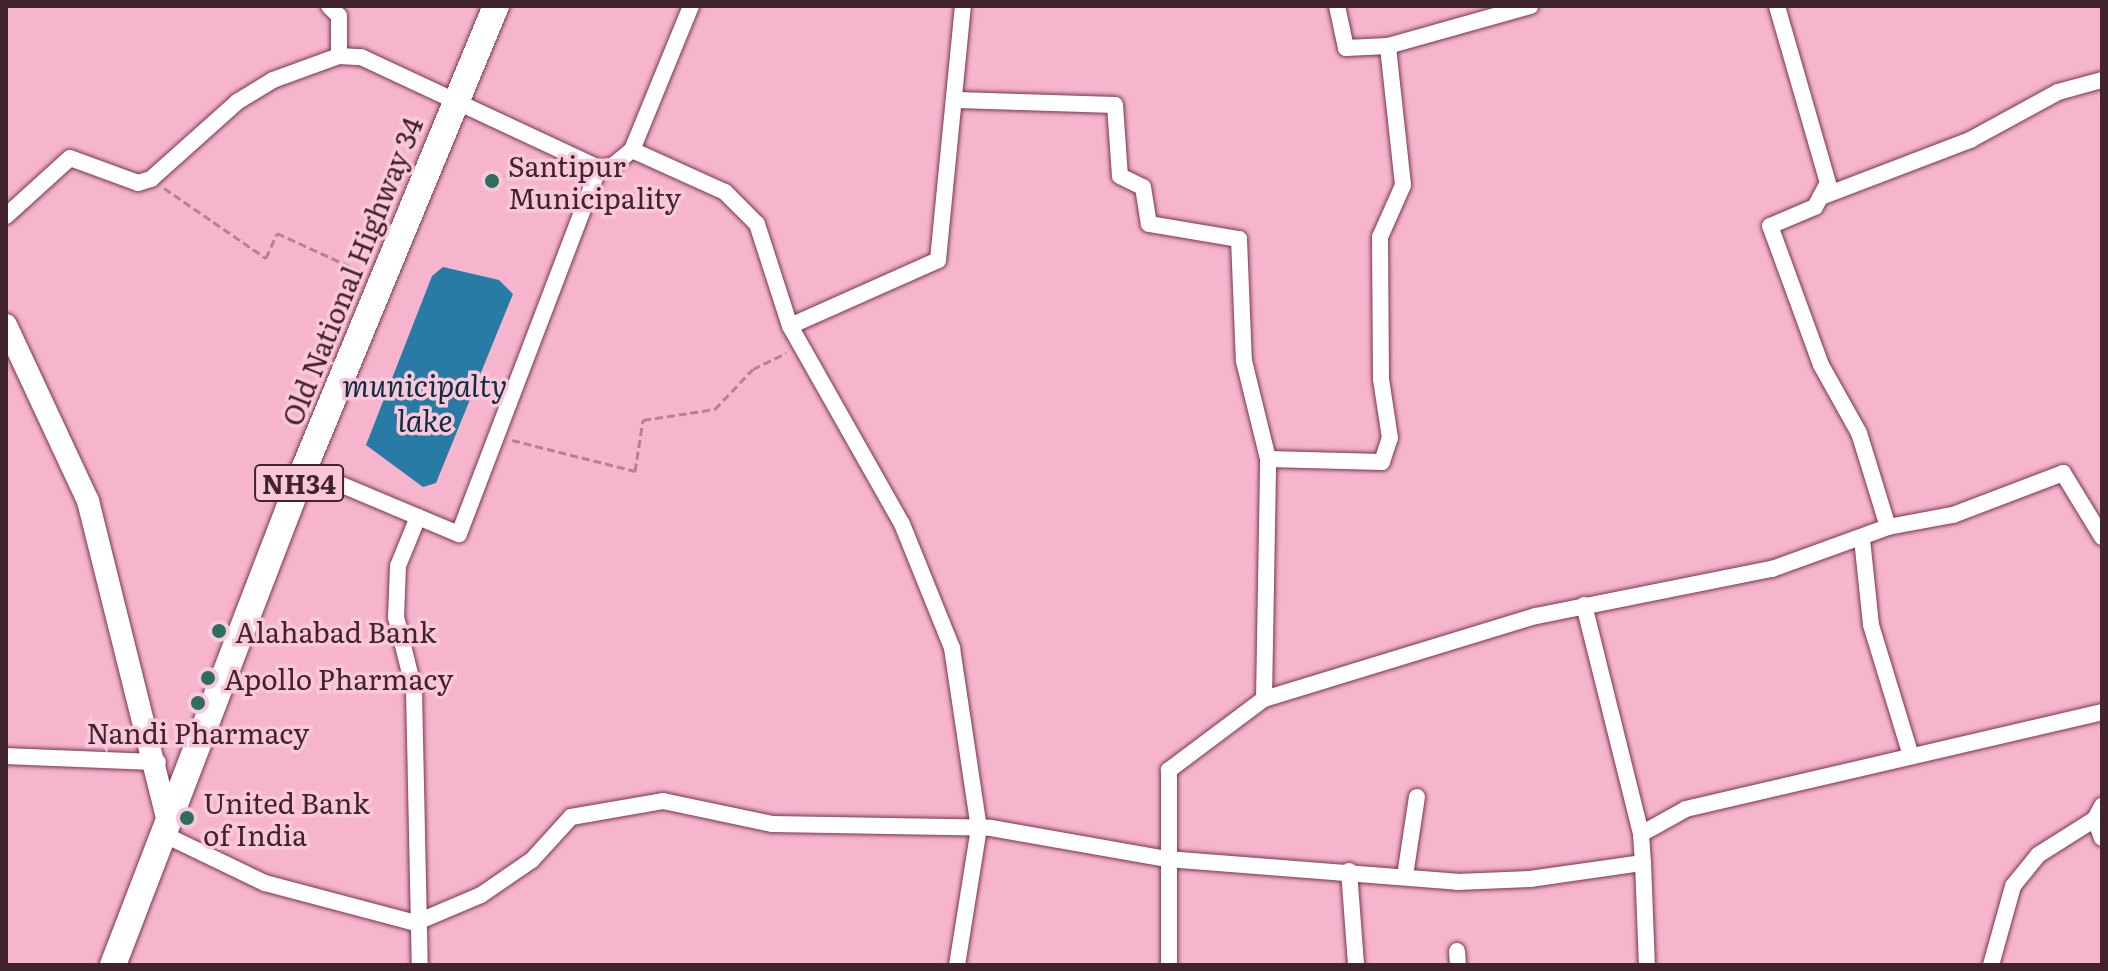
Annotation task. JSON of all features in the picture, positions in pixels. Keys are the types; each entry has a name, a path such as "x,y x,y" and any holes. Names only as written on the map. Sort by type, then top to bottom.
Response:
{"main road":[{"name":"Old National Highway 34","path":"113,965 304,469 496,6"},
{"path":"6,325 88,501 158,762 166,828"}],"street":[{"path":"329,6 339,16 339,56"},
{"path":"304,469 459,534 599,168 632,150 691,6"},
{"path":"790,326 938,260 957,100 963,6"},
{"path":"1337,6 1346,48 1388,46 1530,6"},
{"path":"1777,6 1797,89 1821,147 1828,183 1815,207 1770,226 1821,365 1859,433 1888,527"},
{"path":"1268,459 1382,462 1390,438 1381,379 1380,237 1403,185 1388,46"},
{"path":"6,216 70,158 138,183 151,179 237,102 273,80 339,56 361,57 599,168"},
{"path":"1821,197 1970,140 2058,92 2102,80"},
{"path":"957,100 1115,105 1120,176 1143,187 1149,224 1239,239 1244,361 1268,459 1264,699"},
{"path":"632,150 725,192 757,224 790,326 902,524 952,648 979,828 957,965"},
{"path":"1169,965 1169,770 1264,699 1584,605 1640,600 1772,569 1862,539 1888,527 1953,515 2063,473 2102,537"},
{"path":"418,517 398,566 396,617 414,690 419,758 415,923 420,965"},
{"path":"1862,539 1871,625 1911,756"},
{"path":"1584,605 1641,834 1647,965"},
{"path":"1641,834 1686,809 1911,756 2101,716"},
{"path":"6,756 158,762"},
{"path":"1405,876 1417,797"},
{"path":"166,828 265,883 415,923 494,886 532,860 571,817 617,805 663,801 772,824 979,828 1167,859 1405,876 1516,879 1643,863"},
{"path":"1991,965 2013,886 2038,855 2098,813 2102,838"},
{"path":"1349,871 1356,965"}],"path":[{"path":"151,179 266,258 277,233 380,281"},
{"path":"496,436 635,471 643,420 715,409 753,369 800,346"}],"water":[{"name":"municipalty lake","path":"443,267 499,280 513,294 436,483 423,487 366,445 432,276"}],"place":[{"name":"Santipur Municipality","path":"492,181"},
{"name":"Alahabad Bank","path":"219,631"},
{"name":"Apollo Pharmacy","path":"208,678"},
{"name":"Nandi Pharmacy","path":"198,703"},
{"name":"United Bank of India","path":"187,818"}]}
